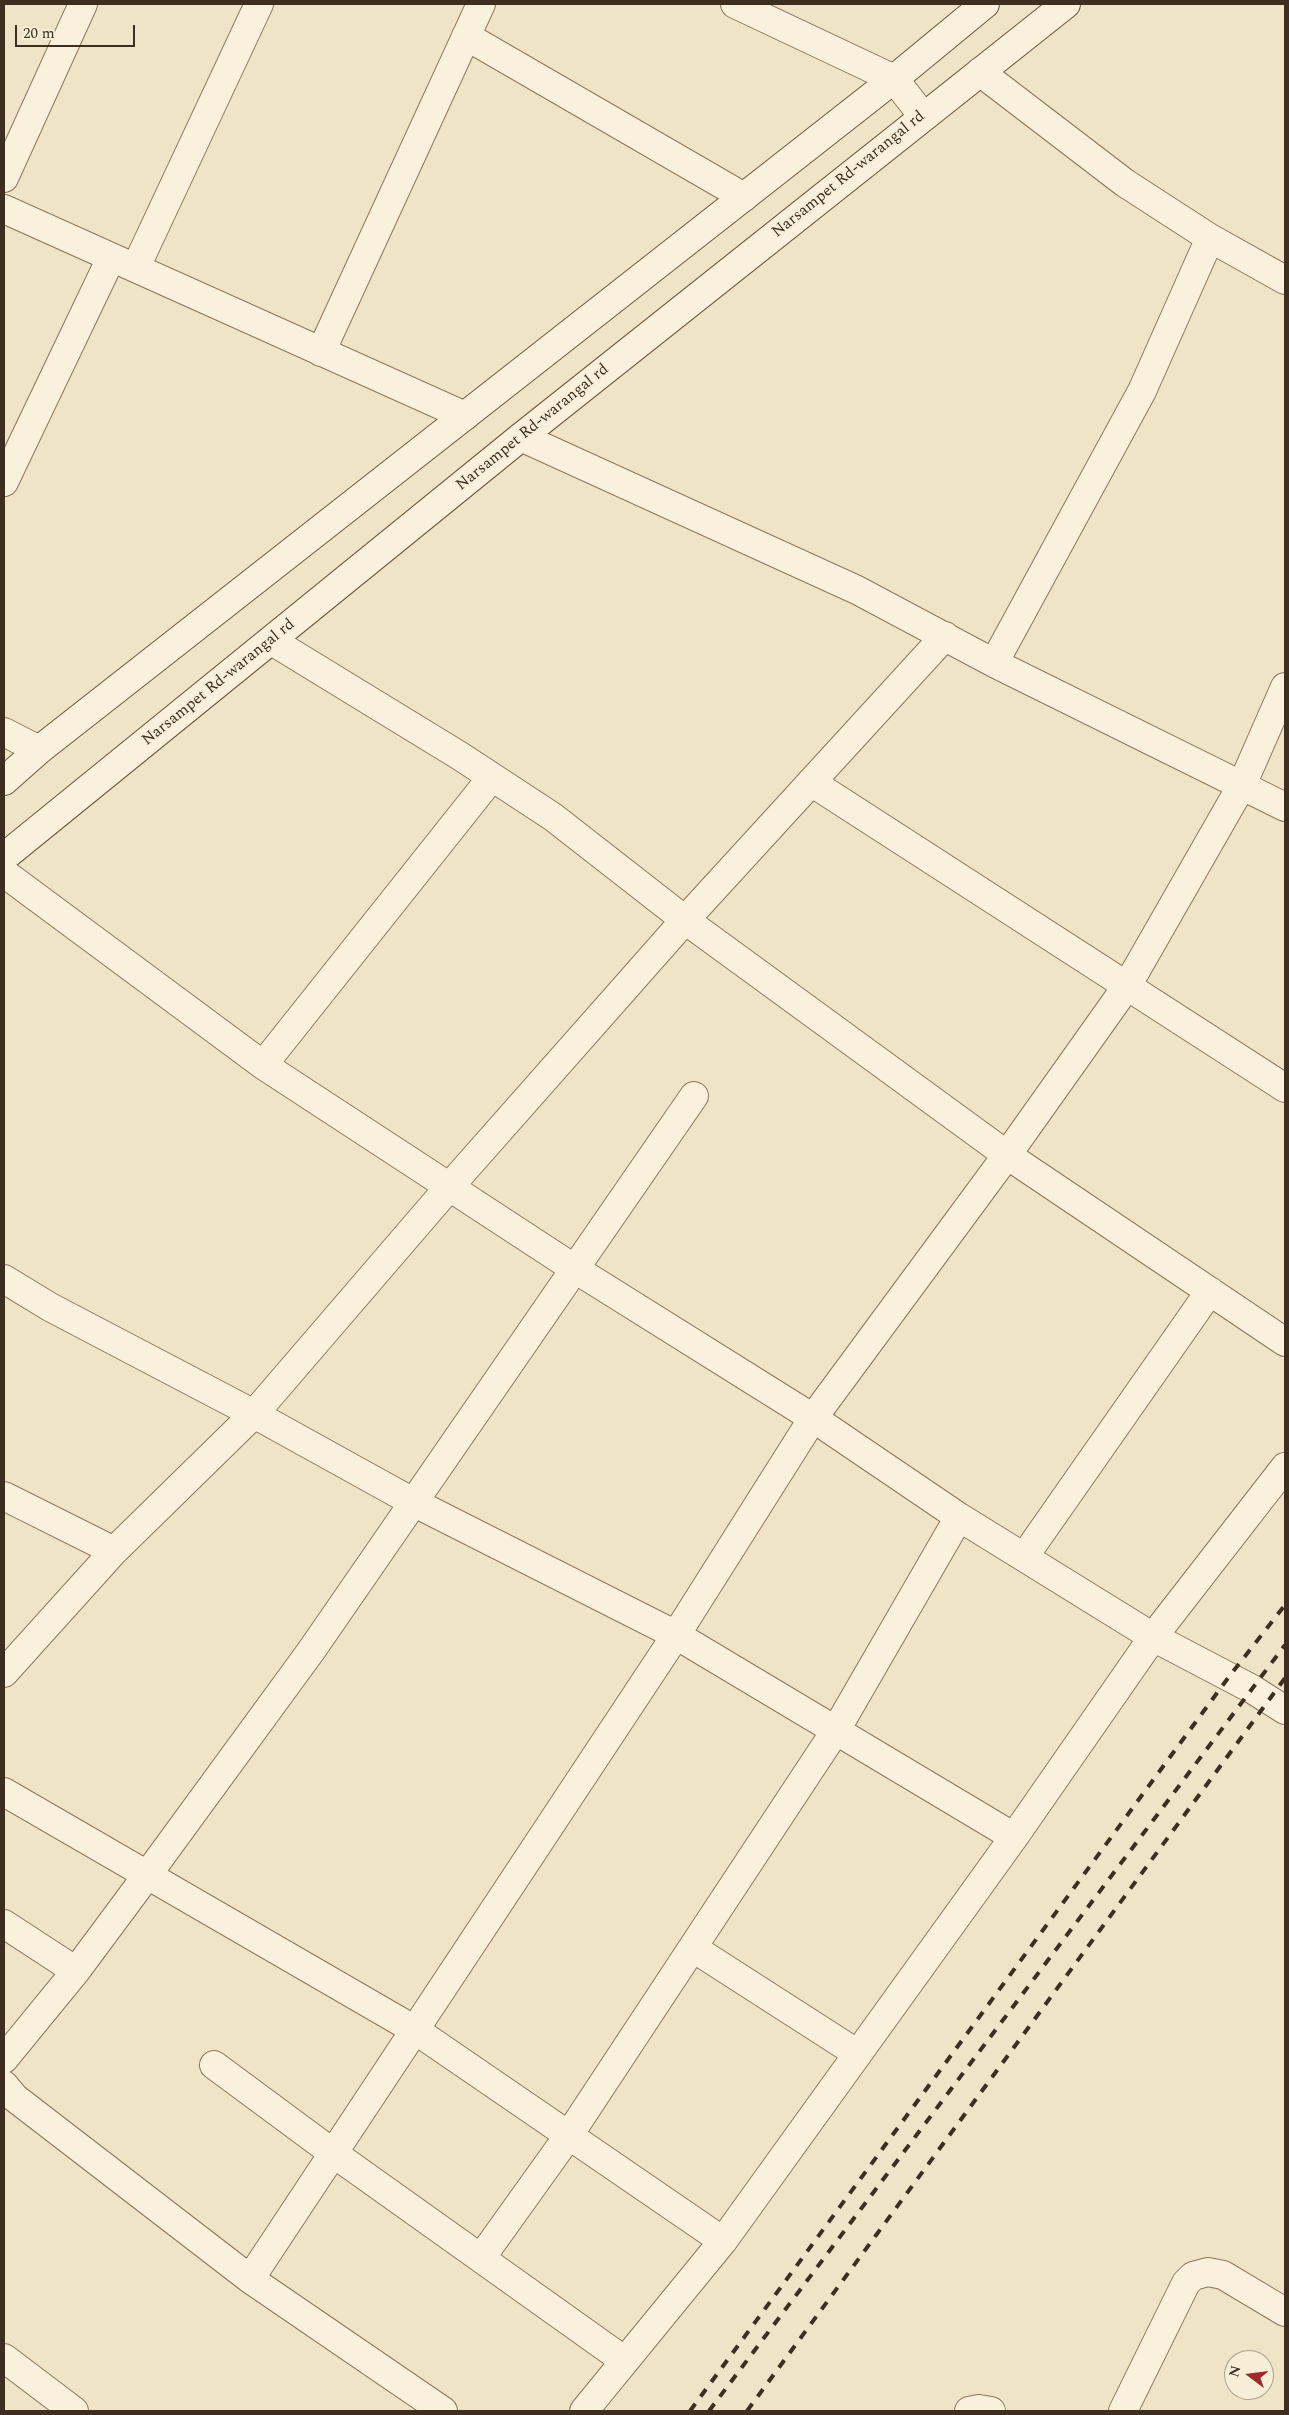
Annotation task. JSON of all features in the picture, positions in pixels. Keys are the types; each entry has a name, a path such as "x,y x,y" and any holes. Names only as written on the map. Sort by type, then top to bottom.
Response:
{"street":[{"path":"4,178 83,4"},
{"path":"4,482 124,262 259,4"},
{"path":"321,352 481,4"},
{"path":"735,4 782,13 894,79 923,116"},
{"path":"4,781 39,750 894,79 986,4"},
{"name":"Narsampet Rd-warangal rd","path":"4,857 521,436 1066,4"},
{"path":"466,36 744,197"},
{"path":"980,72 1125,183 1210,238 1285,280"},
{"path":"4,209 465,416"},
{"path":"994,663 1142,391 1210,238"},
{"path":"521,436 857,590 994,663 1285,807"},
{"path":"4,1673 114,1551 254,1414 450,1186 685,920 945,636"},
{"path":"272,640 553,817 685,920 1007,1155 1285,1342"},
{"path":"250,2280 676,1635 813,1418 1007,1155 1127,986 1242,785 1285,687"},
{"path":"4,732 39,750"},
{"path":"263,1065 492,777"},
{"path":"810,782 1285,1088"},
{"path":"4,873 263,1065 575,1269 813,1418 959,1517 1153,1637 1252,1689 1285,1710"},
{"path":"4,2059 76,1970 311,1651 412,1502 694,1096"},
{"path":"4,1279 50,1307 254,1414 412,1502 676,1635 1014,1836"},
{"path":"1024,1557 1210,1291"},
{"path":"584,2411 723,2241 1014,1836 1153,1637 1285,1466"},
{"path":"4,1496 114,1551"},
{"path":"481,2258 569,2135 836,1730 959,1517"},
{"path":"4,1792 415,2030 723,2241"},
{"path":"4,1924 76,1970"},
{"path":"693,1948 858,2054"},
{"path":"214,2065 333,2154 625,2361"},
{"path":"4,2085 15,2098 250,2280 443,2411"},
{"path":"1123,2411 1186,2282 1193,2276 1208,2272 1223,2275 1285,2312"},
{"path":"4,2358 74,2411"},
{"path":"969,2411 979,2409 991,2411"}],"railway":[{"path":"690,2411 1228,1678 1285,1605"},
{"path":"709,2411 1285,1645"},
{"path":"747,2411 1285,1678"}]}
